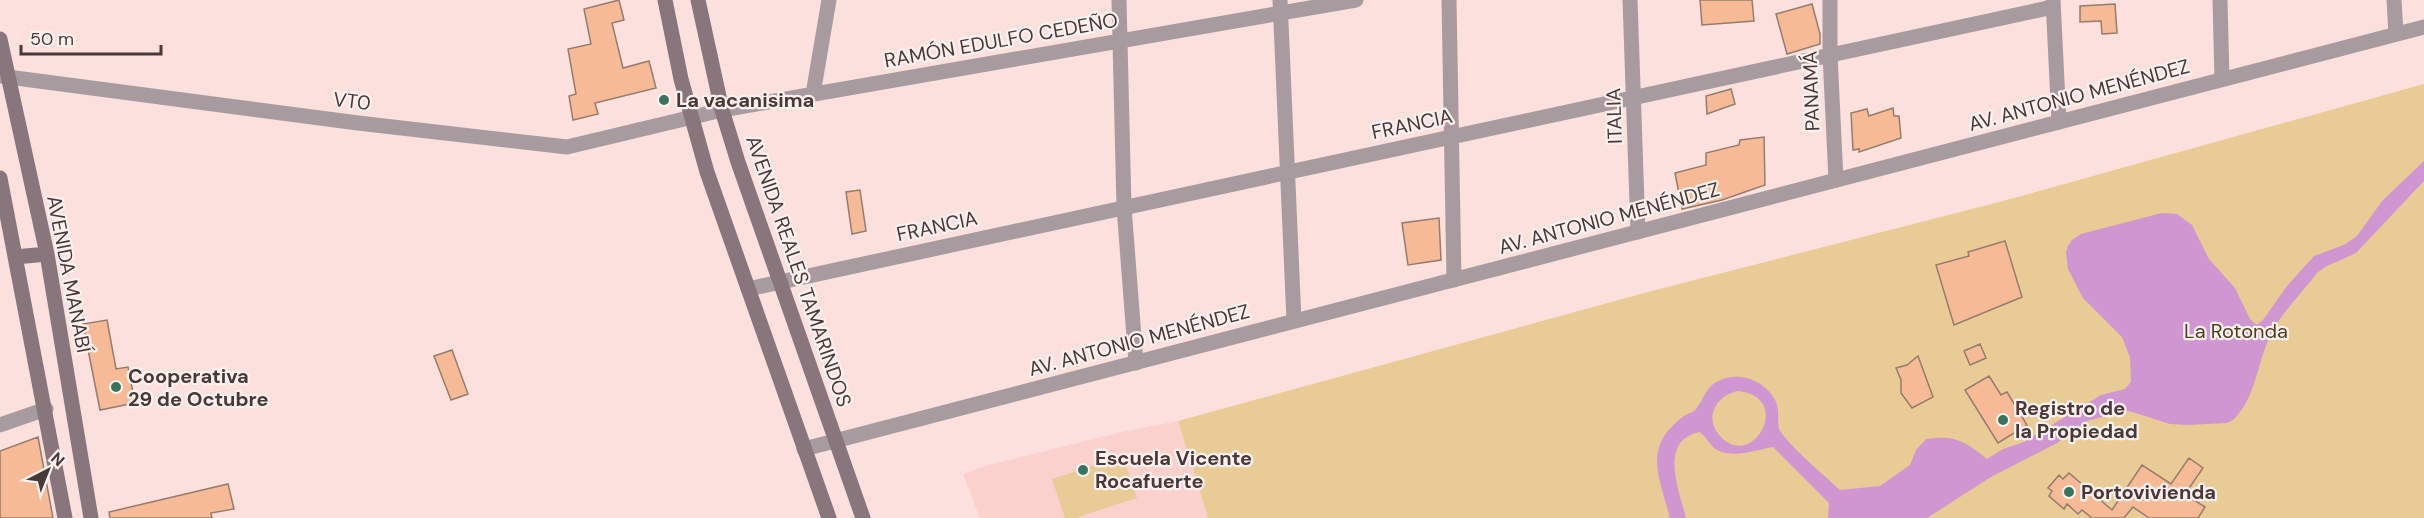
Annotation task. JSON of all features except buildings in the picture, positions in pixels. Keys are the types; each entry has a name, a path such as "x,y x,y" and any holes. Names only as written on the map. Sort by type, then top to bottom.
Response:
{"main road":[{"path":"665,0 691,118 707,172 829,518"},
{"name":"AVENIDA REALES TAMARINDOS","path":"698,0 722,110 779,281 864,518"},
{"name":"AVENIDA MANABÍ","path":"0,39 3,76 47,254 91,518"},
{"path":"0,178 46,409 65,518"},
{"path":"15,257 47,254"}],"street":[{"path":"813,94 829,0"},
{"path":"1119,0 1124,207 1136,363"},
{"name":"RAMÓN EDULFO CEDEÑO","path":"691,118 722,110 1120,40 1280,6 1356,0"},
{"path":"1449,0 1454,280"},
{"name":"ITALIA","path":"1630,0 1638,232"},
{"name":"PANAMÁ","path":"1830,0 1830,55 1836,180"},
{"path":"2220,0 2222,79"},
{"path":"2394,0 2396,34"},
{"path":"2053,3 2059,122"},
{"name":"FRANCIA","path":"748,289 1830,55 2053,3"},
{"path":"1280,6 1294,321"},
{"name":"AV. ANTONIO MENÉNDEZ","path":"804,450 2424,27"},
{"name":"VT0","path":"3,76 358,123 567,147 691,118"},
{"path":"0,425 46,409"}],"shaded area":[{"path":"2424,161 2424,181 2356,253 2317,273 2286,311 2270,336 2247,401 2233,420 2227,423 2170,424 2129,411 2087,421 2057,443 1991,477 1927,518 1828,518 1829,503 1773,447 1742,453 1725,453 1712,446 1700,432 1687,437 1679,445 1675,455 1676,481 1686,518 1670,518 1659,475 1658,451 1671,428 1695,410 1711,386 1719,381 1728,378 1747,378 1764,387 1776,402 1779,429 1783,435 1840,490 1880,486 1910,465 1916,450 1926,439 1945,438 1959,441 1987,459 2003,449 2024,442 2101,395 2125,389 2131,382 2130,357 2122,337 2083,298 2068,269 2066,252 2068,246 2081,234 2162,213 2177,214 2192,225 2209,259 2235,288 2250,319 2257,325 2314,256 2344,245 2357,236 2382,201","holes":["1738,391 1755,396 1764,406 1766,417 1762,429 1755,439 1744,445 1732,445 1715,429 1713,422 1715,408 1730,393"]},
{"name":"Escuela Vicente Rocafuerte","path":"1178,421 1208,518 980,518 963,474 985,466 1117,433"}],"green space":[{"name":"La Rotonda","path":"2424,84 2424,518 1208,518 1178,421 1648,292 2007,200"},
{"path":"1123,456 1137,498 1075,518 1065,518 1052,479"}],"place":[{"name":"La vacanisima","path":"664,100"},
{"name":"Cooperativa 29 de Octubre","path":"116,387"},
{"name":"Registro de la Propiedad","path":"2003,420"},
{"name":"Escuela Vicente Rocafuerte","path":"1083,470"},
{"name":"Portovivienda","path":"2069,492"}]}
